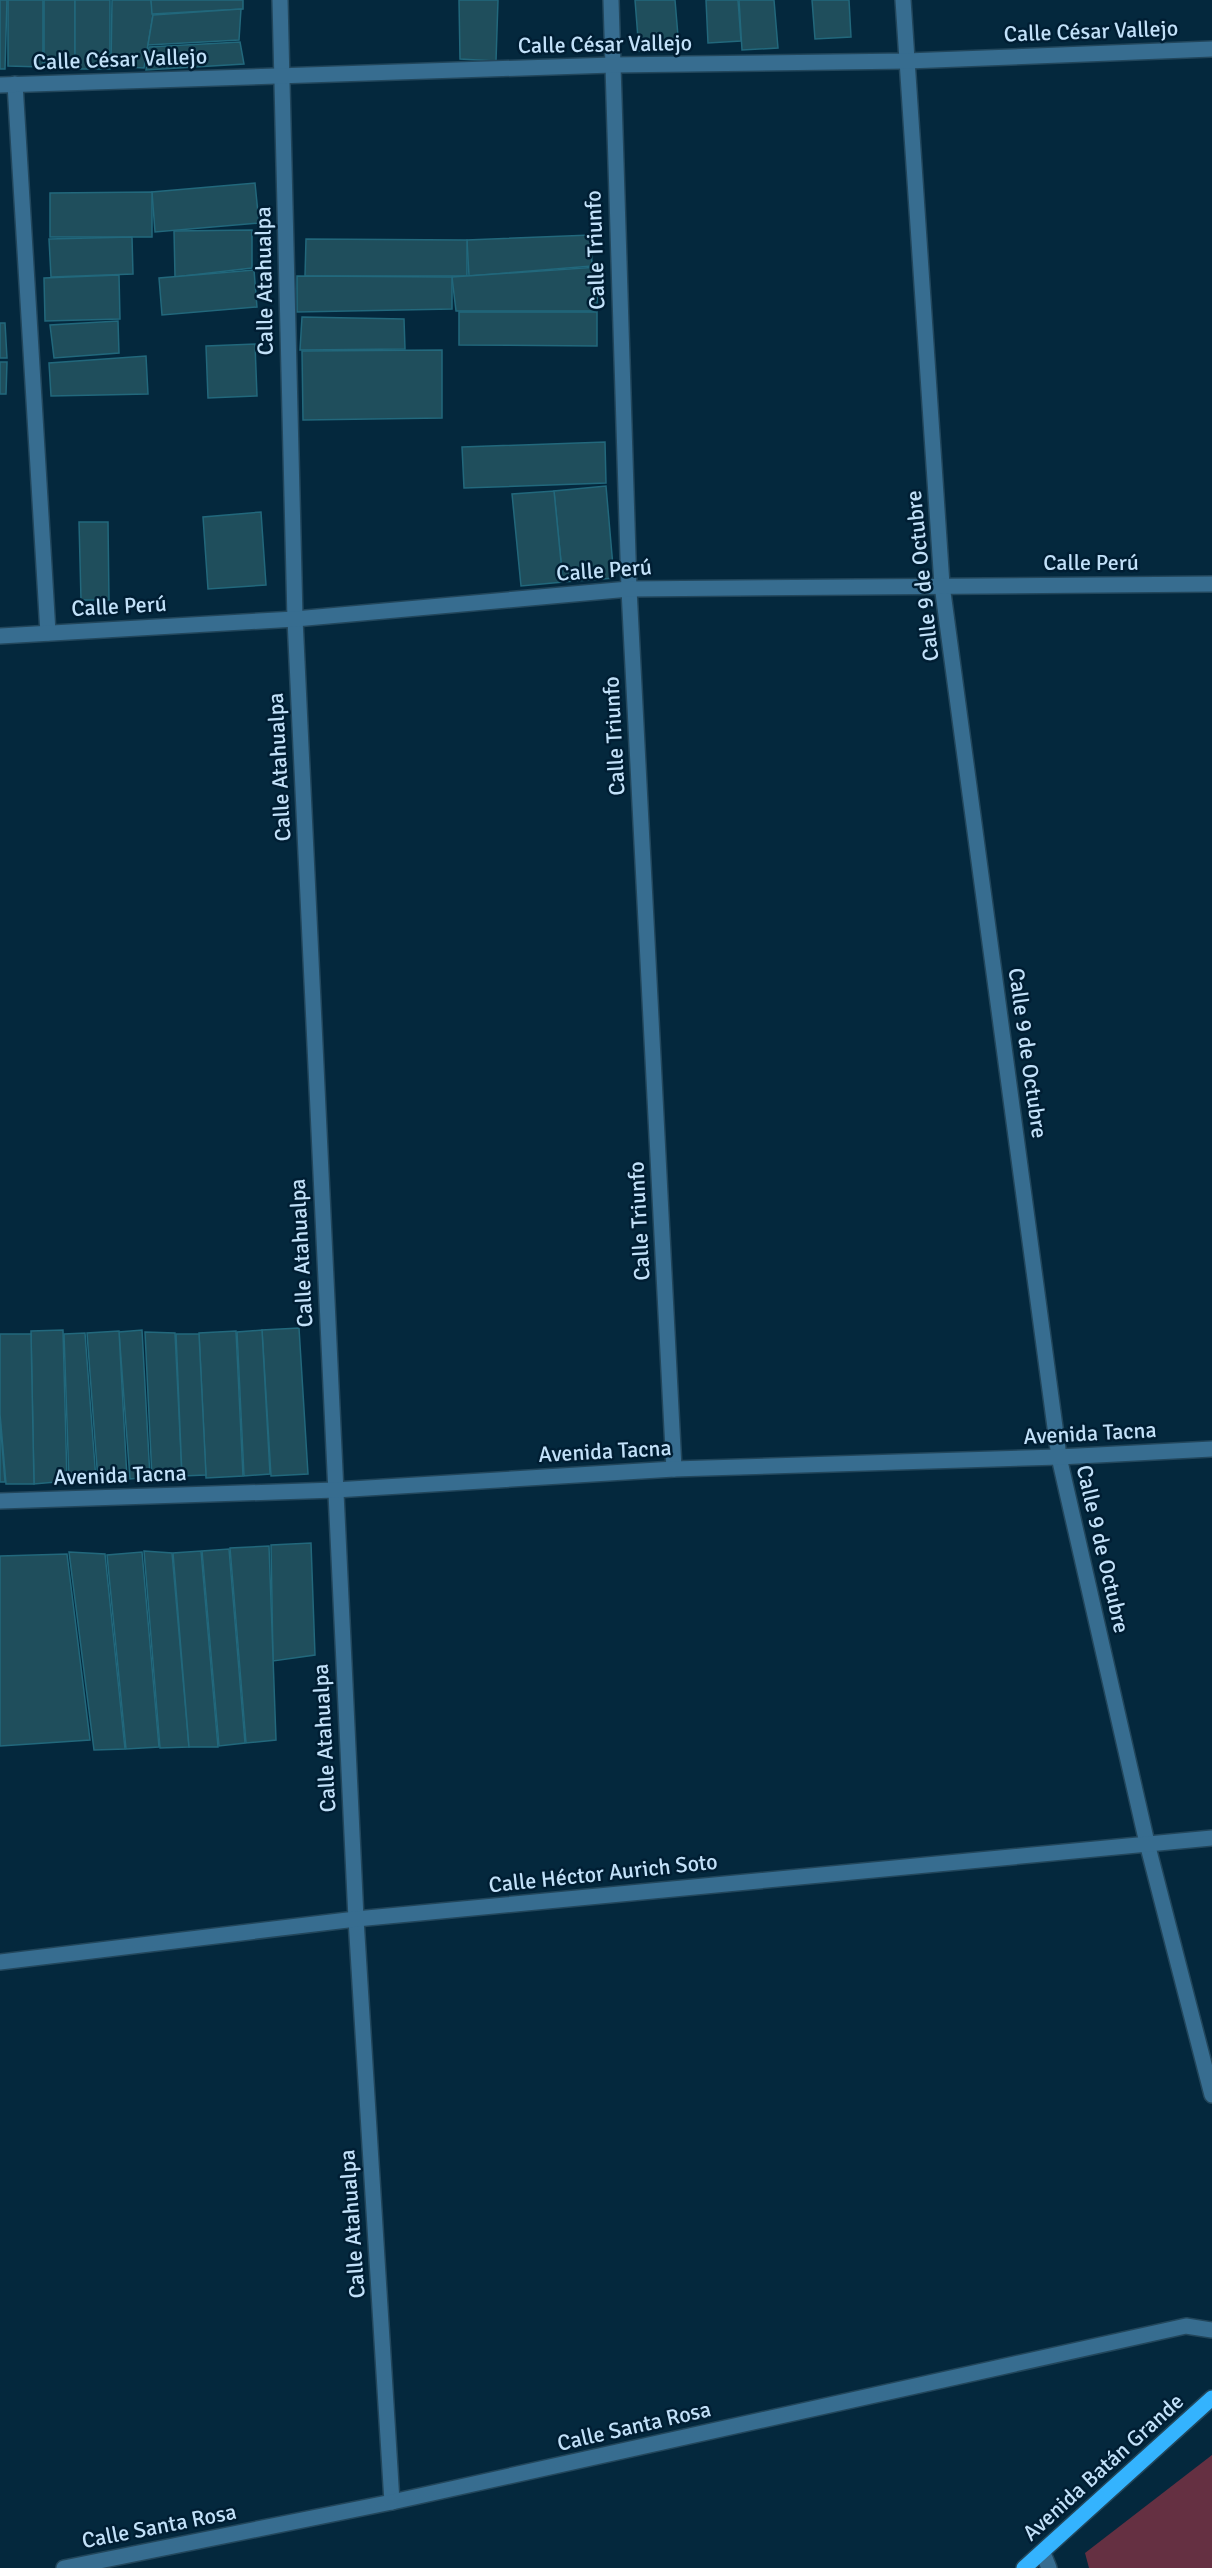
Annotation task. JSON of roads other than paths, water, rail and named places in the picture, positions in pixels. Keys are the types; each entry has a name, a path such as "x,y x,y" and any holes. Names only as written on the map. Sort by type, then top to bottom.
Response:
{"main road":[{"name":"Avenida Batán Grande","path":"1024,2568 1212,2398"}],"street":[{"name":"Calle Atahualpa","path":"280,0 295,619 356,1919 392,2502"},
{"name":"Calle Triunfo","path":"610,0 630,589 674,1469"},
{"name":"Calle 9 de Octubre","path":"903,0 942,585 1059,1457 1147,1843 1212,2095"},
{"name":"Calle César Vallejo","path":"8,85 612,65 907,61 1212,49"},
{"path":"8,85 48,633"},
{"name":"Calle Perú","path":"0,636 295,619 630,589 1212,584"},
{"name":"Avenida Tacna","path":"0,1501 335,1490 674,1469 1059,1457 1212,1449"},
{"name":"Calle Héctor Aurich Soto","path":"0,1962 356,1919 1212,1838"},
{"name":"Calle Santa Rosa","path":"64,2568 392,2502 1186,2326 1212,2330"},
{"path":"1043,2553 1049,2568"}]}
